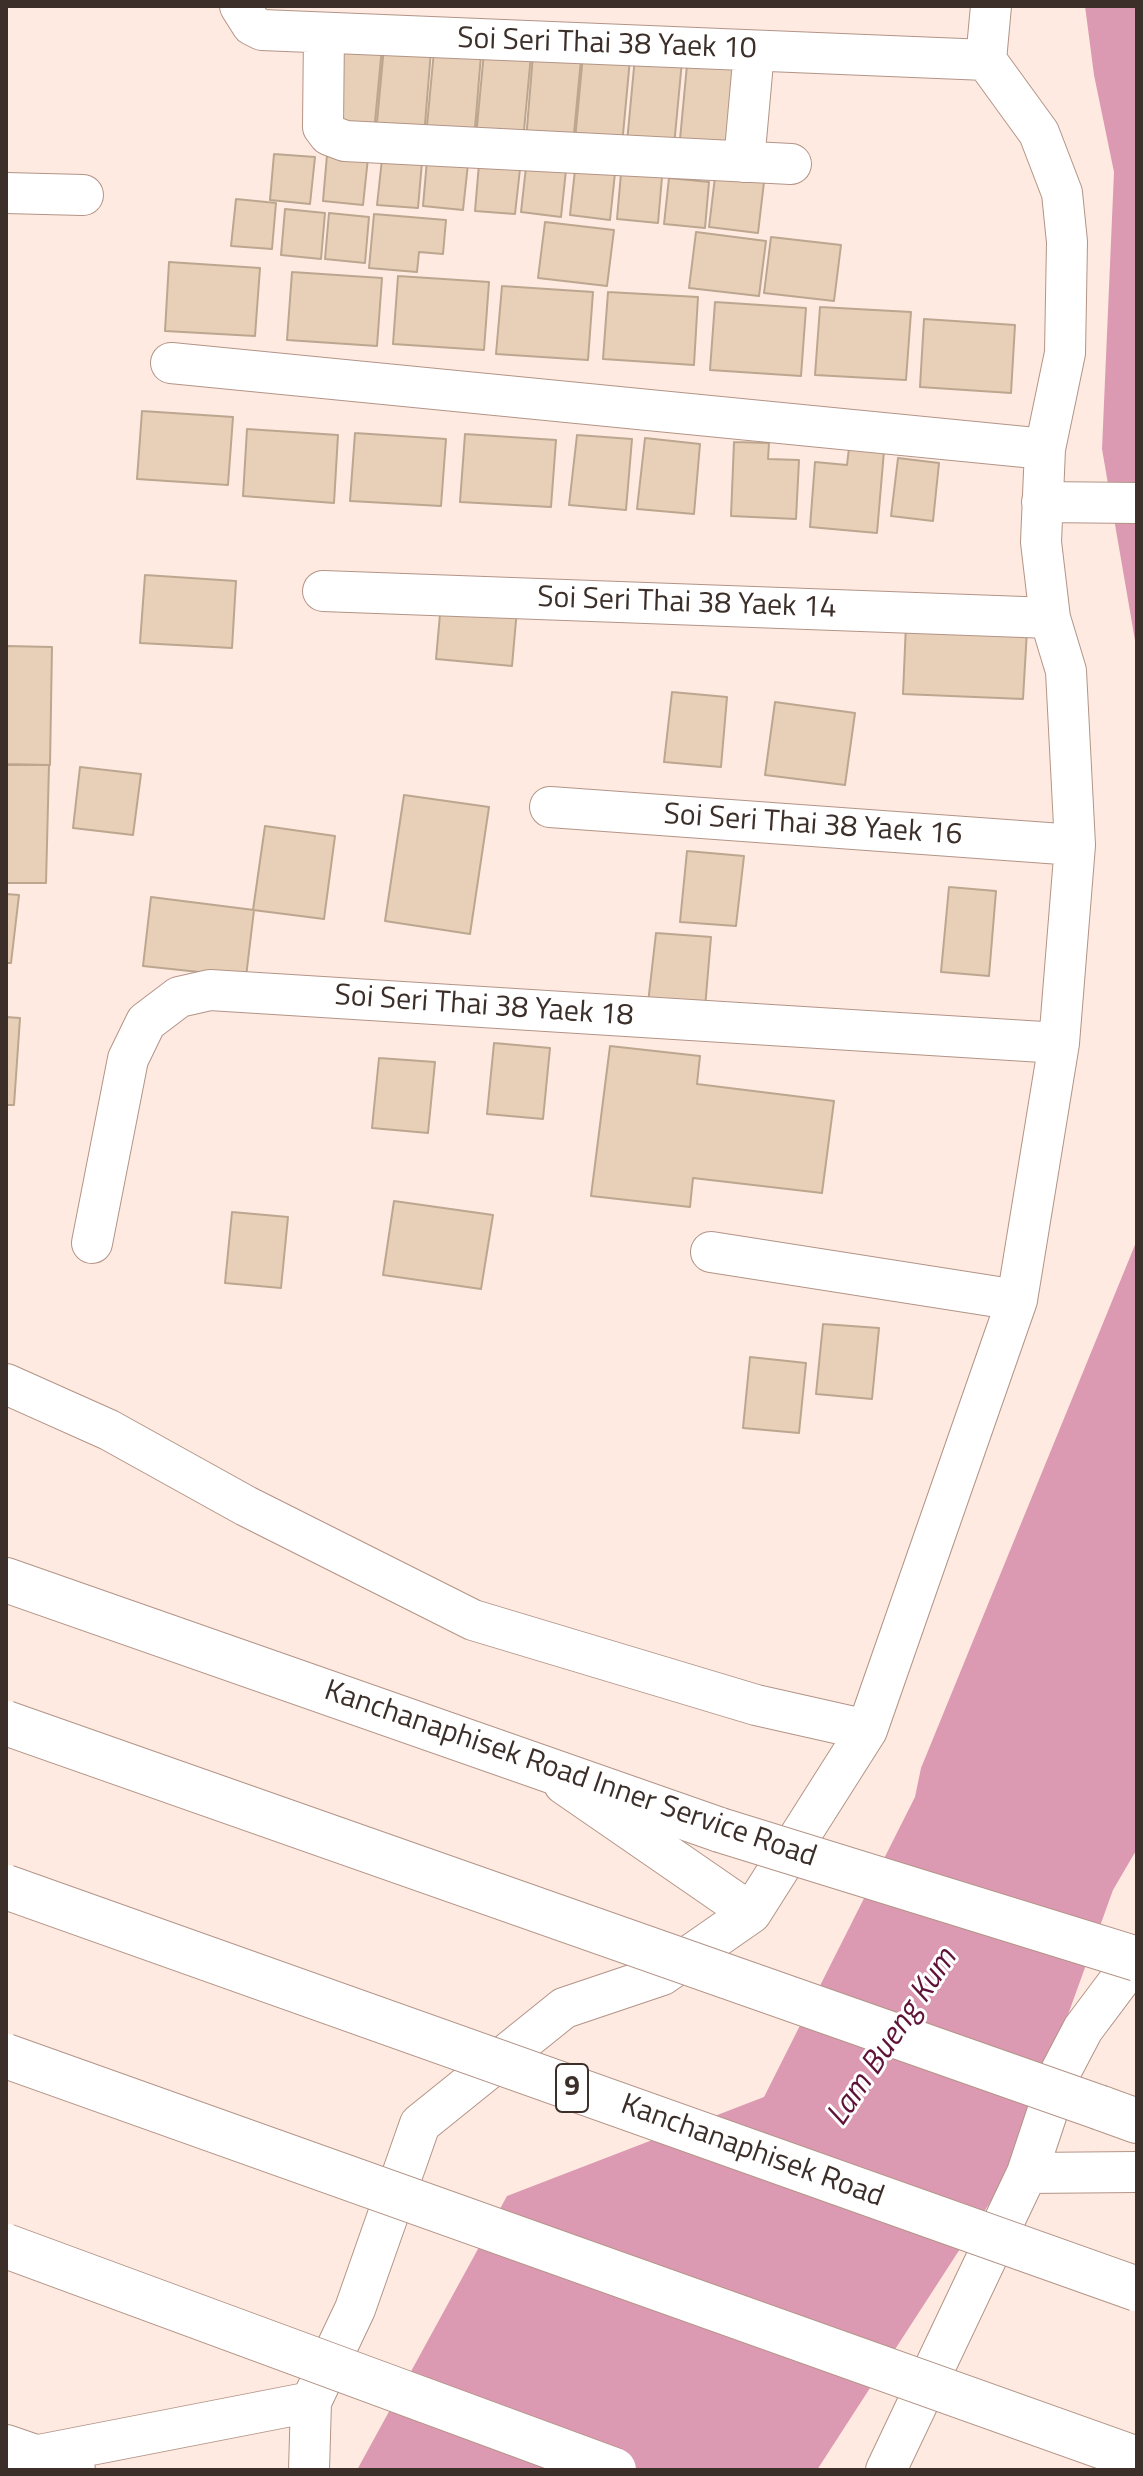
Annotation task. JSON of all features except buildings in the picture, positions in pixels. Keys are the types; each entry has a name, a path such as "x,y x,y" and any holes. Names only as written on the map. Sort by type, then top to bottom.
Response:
{"main road":[{"name":"Kanchanaphisek Road Inner Service Road","path":"6,1580 720,1830 1137,1958"},
{"path":"6,1723 1125,2115"},
{"name":"Kanchanaphisek Road","path":"6,1887 1137,2289"},
{"path":"6,2056 1137,2459"},
{"path":"6,2246 614,2470"}],"street":[{"name":"Soi Seri Thai 38 Yaek 10","path":"240,6 252,25 262,30 986,60"},
{"path":"309,2470 311,2402 355,2309 420,2124 564,2008 662,1975 751,1913 867,1730 1017,1300 1059,1043 1075,845 1066,671 1050,618 1041,542 1045,449 1065,353 1067,242 1062,193 1039,133 986,60 991,6"},
{"path":"324,33 323,127 335,138 791,164"},
{"path":"744,162 754,51"},
{"path":"6,193 83,195"},
{"path":"171,363 1045,449"},
{"path":"1042,502 1137,503"},
{"name":"Soi Seri Thai 38 Yaek 14","path":"323,591 1050,618"},
{"name":"Soi Seri Thai 38 Yaek 16","path":"550,807 1075,845"},
{"name":"Soi Seri Thai 38 Yaek 18","path":"92,1243 128,1059 146,1022 179,997 210,990 1059,1043"},
{"path":"711,1252 1017,1300"},
{"path":"6,1384 109,1430 246,1506 473,1620 756,1705 867,1730"},
{"path":"541,1768 751,1913"},
{"path":"886,2470 1027,2173 1061,2071 1083,2029 1137,1958"},
{"path":"1027,2173 1137,2172"},
{"path":"38,2458 311,2402"}],"water":[{"path":"1085,6 1137,6 1137,652 1102,449 1114,172 1094,75"},
{"name":"Lam Bueng Kum","path":"1137,1240 1137,1849 1113,1890 1013,2167 817,2470 357,2470 507,2196 764,2097 915,1797 921,1768"}]}
